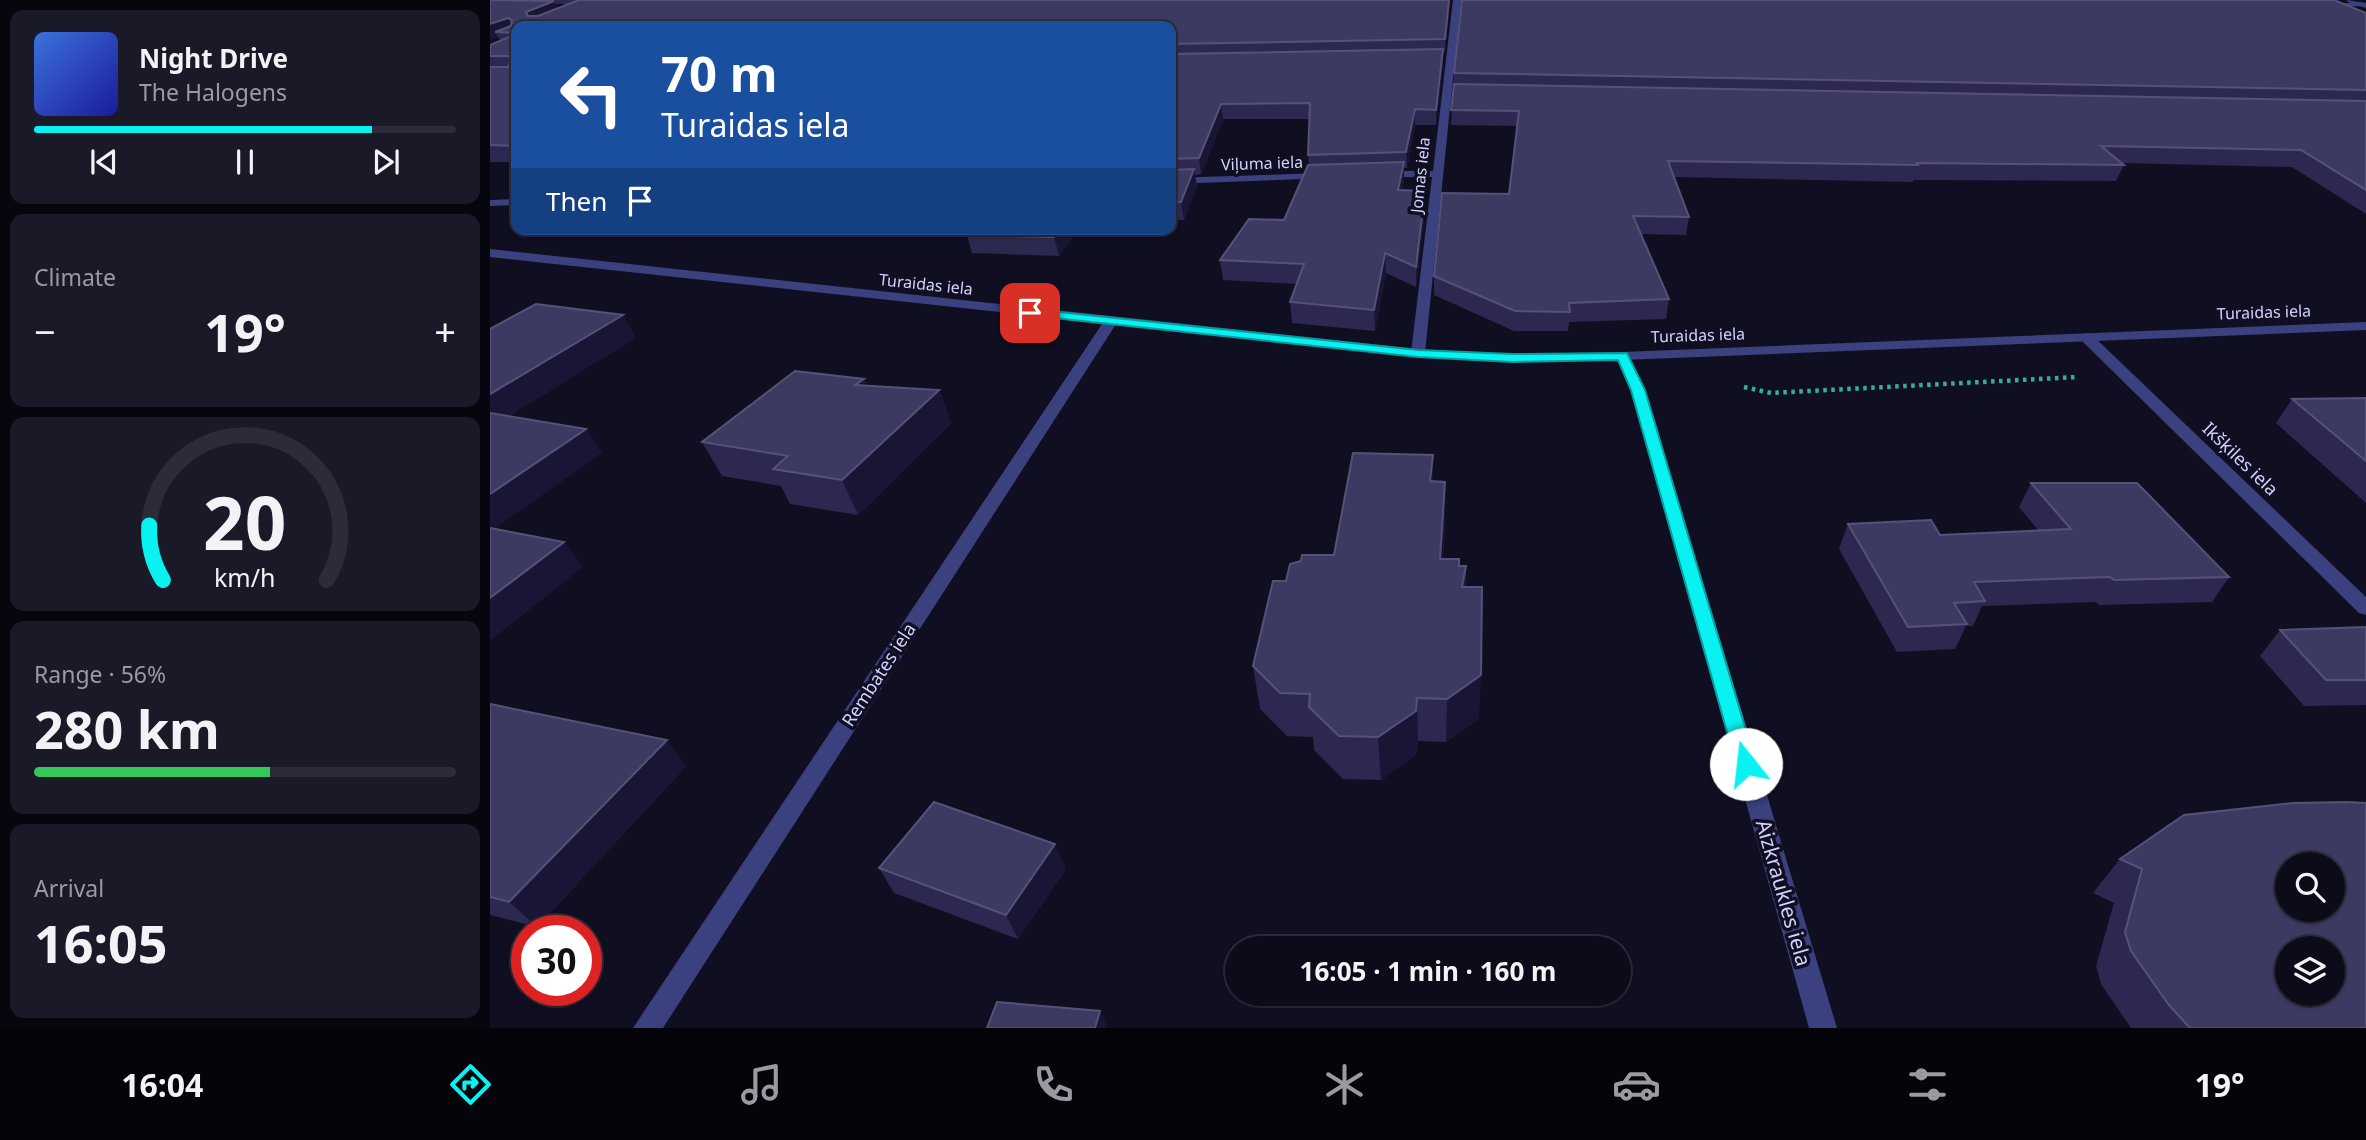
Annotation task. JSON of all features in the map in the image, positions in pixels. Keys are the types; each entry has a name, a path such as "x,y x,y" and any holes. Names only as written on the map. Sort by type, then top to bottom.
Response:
{"street":[{"name":"Jomas iela","path":"1418,354 1438,174 1451,94 1444,57 1457,0"},
{"path":"2351,0 2364,6"},
{"path":"2321,5 2364,6"},
{"path":"1377,175 1438,174"},
{"name":"Viļuma iela","path":"1176,181 1336,176"},
{"path":"490,203 511,202"},
{"name":"Turaidas iela","path":"490,253 1418,354 1512,358 1622,356 2366,326"},
{"name":"Rembates iela","path":"648,1028 1111,321"},
{"name":"Ikšķiles iela","path":"2086,337 2366,608"},
{"name":"Aizkraukles iela","path":"1622,356 1638,390 1823,1028"}],"building":[{"path":"490,0 554,1 526,12 528,16 538,16 579,0 1449,0 1445,39 1176,44 1176,21 512,21 508,18 490,24"},
{"path":"1462,0 2334,0 2366,13 2366,90 1454,73"},
{"path":"511,26 511,33 495,32"},
{"path":"511,36 511,59 508,56 490,56 490,45"},
{"path":"1443,49 1436,110 1415,109 1406,152 1308,155 1310,103 1221,104 1199,158 1176,159 1176,54"},
{"path":"511,59 511,146 490,145 490,67 508,67"},
{"path":"1454,84 2366,101 2366,190 2301,150 2101,146 2124,165 1668,161 1689,217 1633,216 1669,299 1569,303 1570,312 1515,311 1434,276 1442,193 1509,194 1519,111 1451,110"},
{"path":"1404,162 1398,190 1425,191 1416,267 1385,253 1374,310 1290,302 1304,264 1220,260 1249,219 1284,220 1308,165"},
{"path":"1194,169 1181,202 1176,202 1176,170"},
{"path":"967,235 1056,235 1054,237"},
{"path":"536,304 623,315 490,394 490,329"},
{"path":"795,371 864,379 855,385 939,390 842,480 773,469 788,456 702,442"},
{"path":"2366,398 2366,461 2292,399"},
{"path":"490,413 586,429 490,494"},
{"path":"1353,453 1433,455 1430,481 1445,482 1440,559 1459,559 1459,566 1466,566 1462,587 1482,587 1481,675 1447,699 1417,698 1416,711 1378,737 1339,736 1309,707 1310,694 1280,693 1253,666 1273,581 1286,581 1290,564 1301,561 1302,555 1334,555"},
{"path":"2031,483 2137,483 2229,577 2114,580 2110,577 1974,582 1985,601 1954,603 1967,624 1908,627 1848,524 1931,520 1940,535 2071,529"},
{"path":"490,528 564,542 490,598"},
{"path":"2366,627 2366,680 2326,680 2280,630"},
{"path":"490,704 667,740 509,902 490,897"},
{"path":"934,802 1055,844 1006,915 879,868"},
{"path":"2293,803 2366,803 2366,1028 2190,1028 2169,1005 2131,951 2125,932 2142,869 2120,859 2184,815"},
{"path":"997,1002 1100,1011 1095,1028 987,1028"}],"route":[{"path":"1030,313 1418,354 1512,358 1622,356 1638,390 1746,764"}]}
